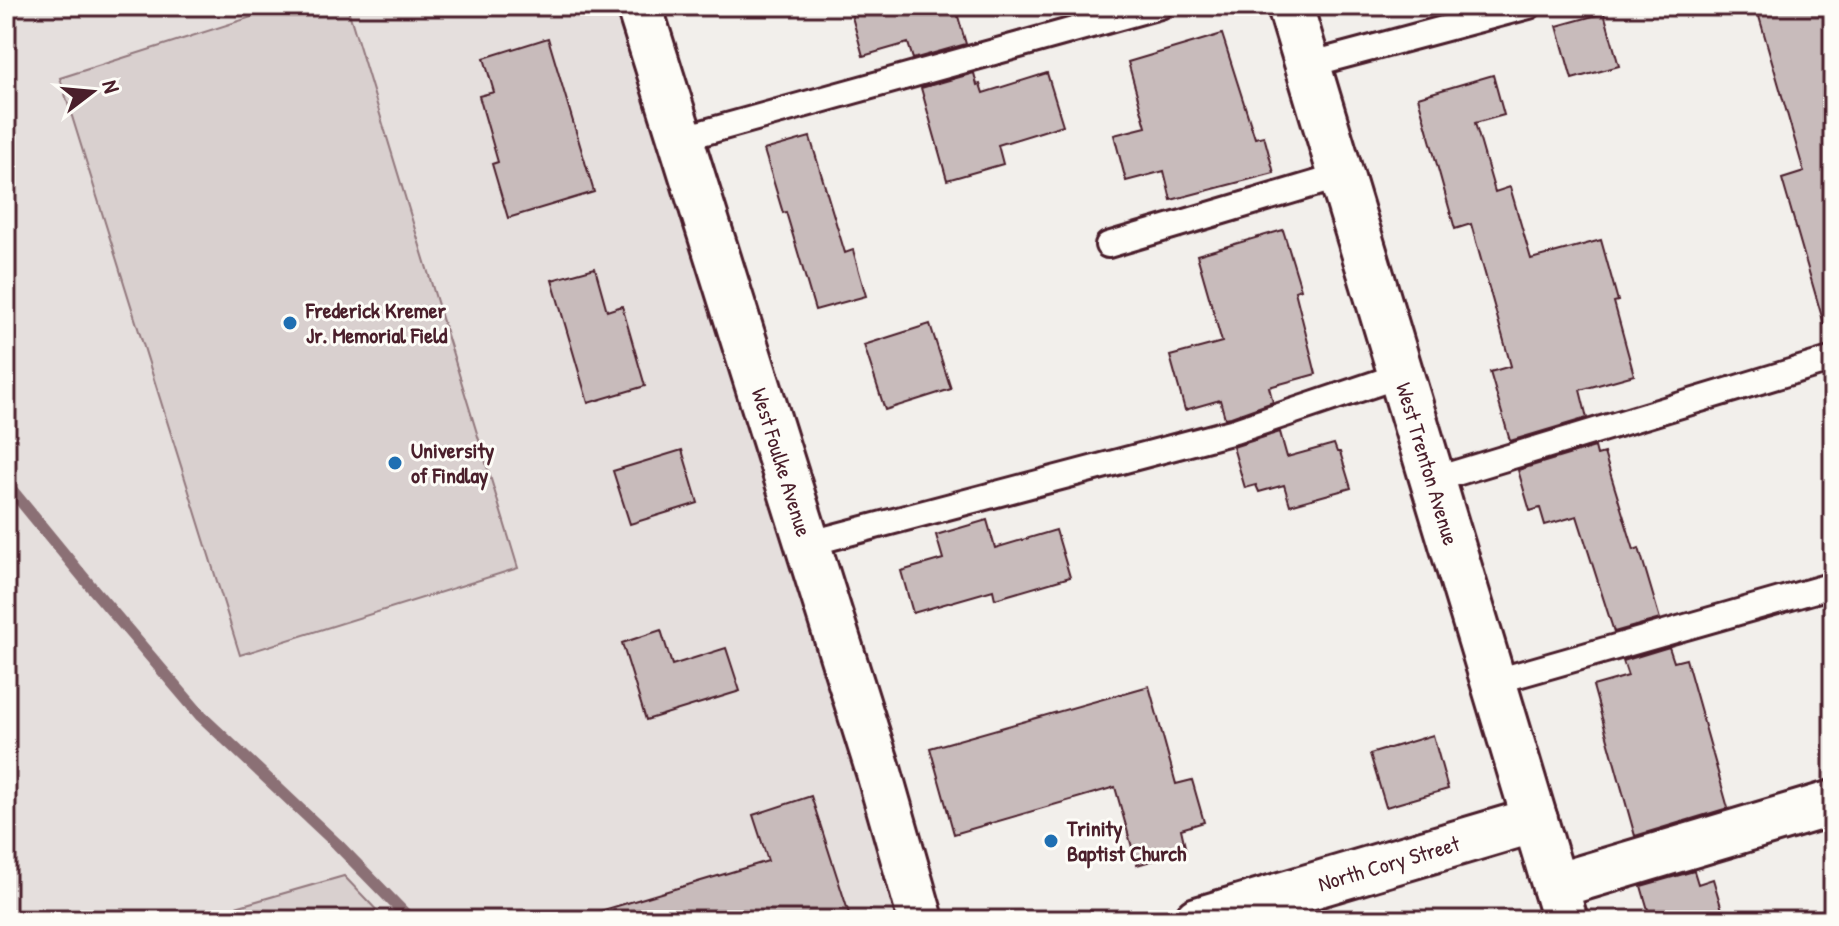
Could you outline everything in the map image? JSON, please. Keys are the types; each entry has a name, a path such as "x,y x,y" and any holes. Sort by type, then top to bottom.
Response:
{"street":[{"name":"West Foulke Avenue","path":"639,6 878,769 921,920"},
{"name":"West Trenton Avenue","path":"1290,6 1560,903"},
{"path":"1560,903 1833,803"},
{"name":"North Cory Street","path":"1197,920 1535,820"}],"lane":[{"path":"680,139 1160,6"},
{"path":"1308,65 1529,6"},
{"path":"1108,245 1341,176"},
{"path":"1433,480 1833,359"},
{"path":"807,544 1235,431 1401,375"},
{"path":"1493,682 1833,585"}],"shaded area":[{"name":"University of Findlay","path":"6,6 646,6 922,920 6,920"},
{"name":"Frederick Kremer Jr. Memorial Field","path":"286,6 347,6 518,568 240,655 60,78"},
{"path":"344,876 386,920 218,920 215,913"}],"building":[{"path":"849,6 955,6 966,44 913,59 908,43 863,56"},
{"path":"1756,6 1833,6 1833,323 1824,324 1782,179 1804,172"},
{"path":"1604,13 1619,66 1572,79 1557,26"},
{"path":"1222,34 1255,138 1264,136 1274,173 1171,200 1164,171 1126,181 1114,135 1146,127 1128,62"},
{"path":"548,38 594,192 508,218 492,164 498,162 479,96 494,92 484,58"},
{"path":"974,73 983,93 1047,73 1063,125 998,145 1003,164 947,180 921,88"},
{"path":"1493,75 1504,115 1475,123 1495,192 1510,187 1531,259 1601,240 1634,375 1580,390 1587,418 1510,441 1490,372 1511,366 1471,224 1455,229 1418,97"},
{"path":"810,137 845,253 853,250 866,296 815,310 764,150"},
{"path":"1283,230 1301,289 1295,291 1316,374 1269,387 1273,402 1231,417 1225,418 1220,400 1185,410 1170,356 1222,342 1197,255"},
{"path":"595,268 607,311 622,306 645,386 588,403 552,280"},
{"path":"930,324 951,389 885,410 864,345"},
{"path":"1280,432 1287,457 1334,444 1340,452 1351,488 1290,505 1284,485 1259,492 1256,485 1245,488 1233,447"},
{"path":"1595,447 1597,455 1604,453 1634,550 1639,548 1660,619 1614,632 1577,516 1545,525 1540,508 1530,511 1518,470"},
{"path":"682,450 698,503 630,524 613,471"},
{"path":"987,520 995,548 1056,530 1070,577 995,599 993,590 913,613 901,571 943,559 936,535"},
{"path":"661,630 672,665 726,648 740,691 646,720 622,643"},
{"path":"1669,647 1674,662 1686,659 1728,808 1635,836 1593,686 1628,676 1623,661"},
{"path":"1149,686 1176,784 1192,780 1204,822 1181,829 1186,851 1137,865 1115,787 954,834 930,748"},
{"path":"1433,735 1448,789 1386,807 1370,754"},
{"path":"811,796 851,920 598,920 597,912 768,861 753,815"},
{"path":"1694,871 1698,884 1713,879 1725,920 1651,920 1641,886"}],"waterway":[{"path":"6,483 201,716 337,844 411,920"}],"place":[{"name":"Frederick Kremer Jr. Memorial Field","path":"290,323"},
{"name":"University of Findlay","path":"395,463"},
{"name":"Trinity Baptist Church","path":"1051,841"}]}
